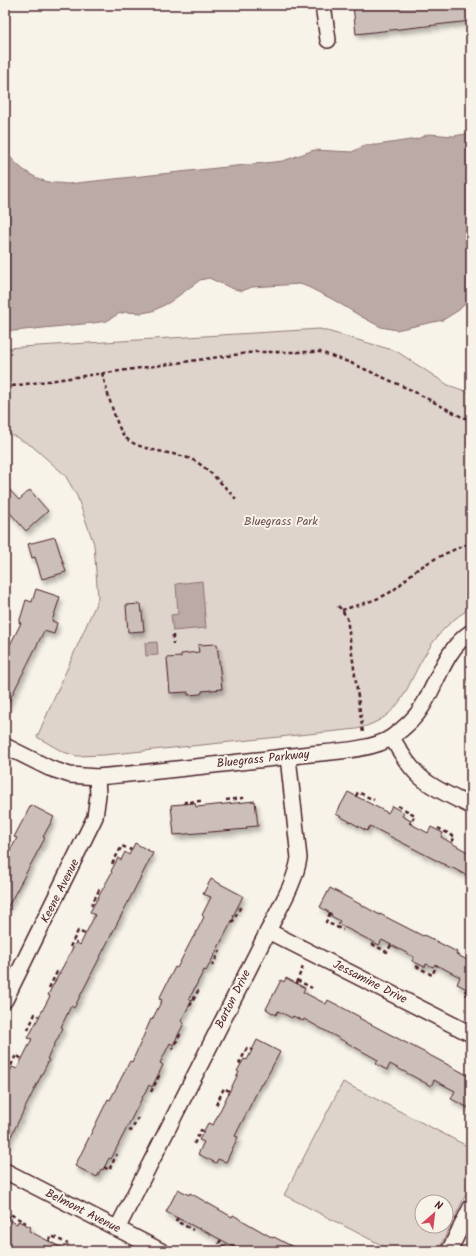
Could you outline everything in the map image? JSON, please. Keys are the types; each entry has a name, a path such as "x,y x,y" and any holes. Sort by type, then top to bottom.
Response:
{"street":[{"path":"323,5 328,40"},
{"name":"Bluegrass Parkway","path":"5,746 49,768 70,775 97,777 288,757 365,748 378,745 392,738 410,722 422,708 447,657 471,632"},
{"path":"392,738 412,767 424,780 439,790 471,806"},
{"name":"Barton Drive","path":"117,1229 293,881 299,858 288,757"},
{"name":"Keene Avenue","path":"5,1000 95,817 98,795 97,777"},
{"name":"Jessamine Drive","path":"268,931 471,1034"},
{"name":"Belmont Avenue","path":"5,1171 161,1251"},
{"path":"449,1251 471,1207"}],"path":[{"path":"5,386 255,352 320,352 351,363 412,390 462,417 471,420"},
{"path":"102,373 117,420 124,436 139,445 194,461 202,466 236,499"},
{"path":"342,610 388,593 434,559 471,543"},
{"path":"338,606 347,618 364,738"},
{"path":"173,635 173,644"},
{"path":"356,796 358,792 374,800"},
{"path":"226,800 243,798 243,802"},
{"path":"185,804 185,802 200,801"},
{"path":"398,806 415,815 410,824"},
{"path":"438,828 455,837 451,843"},
{"path":"112,864 122,846 131,850"},
{"path":"91,906 99,890 102,891"},
{"path":"232,923 240,908 237,907"},
{"path":"330,913 326,922 343,930"},
{"path":"70,947 78,931 85,934"},
{"path":"372,944 387,952 391,945"},
{"path":"212,966 220,951 218,950"},
{"path":"416,966 432,975 437,965"},
{"path":"303,967 296,982 312,988"},
{"path":"49,988 57,972 60,974"},
{"path":"190,1006 198,992 194,989"},
{"path":"466,989 464,993 471,997"},
{"path":"28,1030 35,1014 40,1016"},
{"path":"172,1050 180,1035 178,1034"},
{"path":"238,1064 247,1048 252,1050"},
{"path":"8,1072 16,1055 22,1059"},
{"path":"151,1092 158,1076"},
{"path":"216,1105 224,1088 230,1091"},
{"path":"129,1130 131,1131 138,1118"},
{"path":"194,1144 201,1130 204,1132"},
{"path":"104,1168 109,1170 117,1154"},
{"path":"7,1219 10,1214 26,1223"},
{"path":"178,1218 176,1221 193,1230"},
{"path":"49,1241 52,1236 68,1244"},
{"path":"221,1240 219,1243 233,1251"}],"green space":[{"name":"Bluegrass Park","path":"320,329 396,351 448,385 471,393 471,608 452,621 437,637 420,663 402,698 395,708 373,723 357,729 104,755 77,756 63,752 37,737 98,599 94,544 77,496 65,475 32,446 5,431 5,348"},
{"path":"343,1082 471,1148 471,1184 454,1219 454,1194 414,1194 414,1234 446,1234 438,1251 393,1251 284,1195"}],"shaded area":[{"path":"471,133 471,297 459,310 443,320 396,330 381,327 332,299 300,284 252,287 242,291 231,288 209,278 200,280 170,302 153,311 142,313 126,312 118,314 107,321 93,323 14,331 5,330 5,150 13,161 29,174 48,182 67,184 283,161 314,150 352,152 365,145 377,145 417,139 429,134 454,136"},
{"path":"202,581 206,628 173,631 171,615 178,614 176,584"},
{"path":"157,642 158,655 146,656 145,643"}],"building":[{"path":"353,5 470,5 471,21 356,34"},
{"path":"5,485 19,500 30,490 48,511 26,531 5,507"},
{"path":"55,537 66,572 42,579 35,557 32,558 28,544"},
{"path":"36,589 60,597 52,621 57,623 54,634 44,631 5,709 5,643 10,645 21,623 19,623 26,600 32,602"},
{"path":"141,604 144,631 128,632 126,605"},
{"path":"217,644 222,689 202,691 200,694 188,695 188,692 170,693 167,658 181,657 181,654 199,652 198,645"},
{"path":"348,792 388,813 392,806 404,813 402,816 411,821 409,823 428,833 431,827 443,833 441,837 471,854 471,878 370,826 367,831 336,814"},
{"path":"255,801 258,826 246,827 247,829 174,835 171,805 195,803 196,807"},
{"path":"31,805 54,817 43,837 45,838 5,912 5,860 17,838 14,837"},
{"path":"135,843 153,853 74,1008 71,1006 61,1027 63,1028 47,1059 49,1060 5,1148 5,1081 12,1067 17,1069 32,1039 28,1038 50,996 48,995 51,989 76,942 80,945 95,915 90,912 118,858 121,860 125,852 129,855"},
{"path":"211,879 243,896 233,916 234,917 206,971 204,970 189,999 192,1000 181,1021 184,1023 173,1045 170,1043 160,1063 163,1065 152,1087 149,1085 111,1159 109,1158 103,1170 101,1169 97,1177 75,1166 108,1099 110,1100 130,1061 132,1062 151,1019 152,1020 162,1000 159,999 175,967 177,968 204,917 202,915 211,897 203,894"},
{"path":"330,888 380,915 457,952 456,954 469,961 471,957 471,991 457,984 460,977 435,964 433,967 426,964 425,967 412,961 414,957 382,940 379,945 338,924 340,921 320,907"},
{"path":"286,978 305,988 303,992 326,1004 328,1000 471,1077 471,1109 451,1099 455,1091 434,1080 431,1086 390,1064 387,1070 376,1064 378,1060 304,1019 303,1021 293,1016 292,1018 278,1011 276,1015 266,1009 281,980 284,982"},
{"path":"257,1040 280,1052 263,1084 261,1084 235,1136 238,1137 226,1162 218,1159 216,1163 198,1154 204,1142 199,1140 208,1123 213,1125 239,1072 237,1071 244,1059 247,1060"},
{"path":"178,1189 189,1195 190,1193 232,1217 233,1215 273,1238 274,1237 301,1251 242,1251 166,1212"},
{"path":"5,1218 17,1224 18,1221 31,1227 29,1231 68,1251 14,1251 5,1247"}]}
